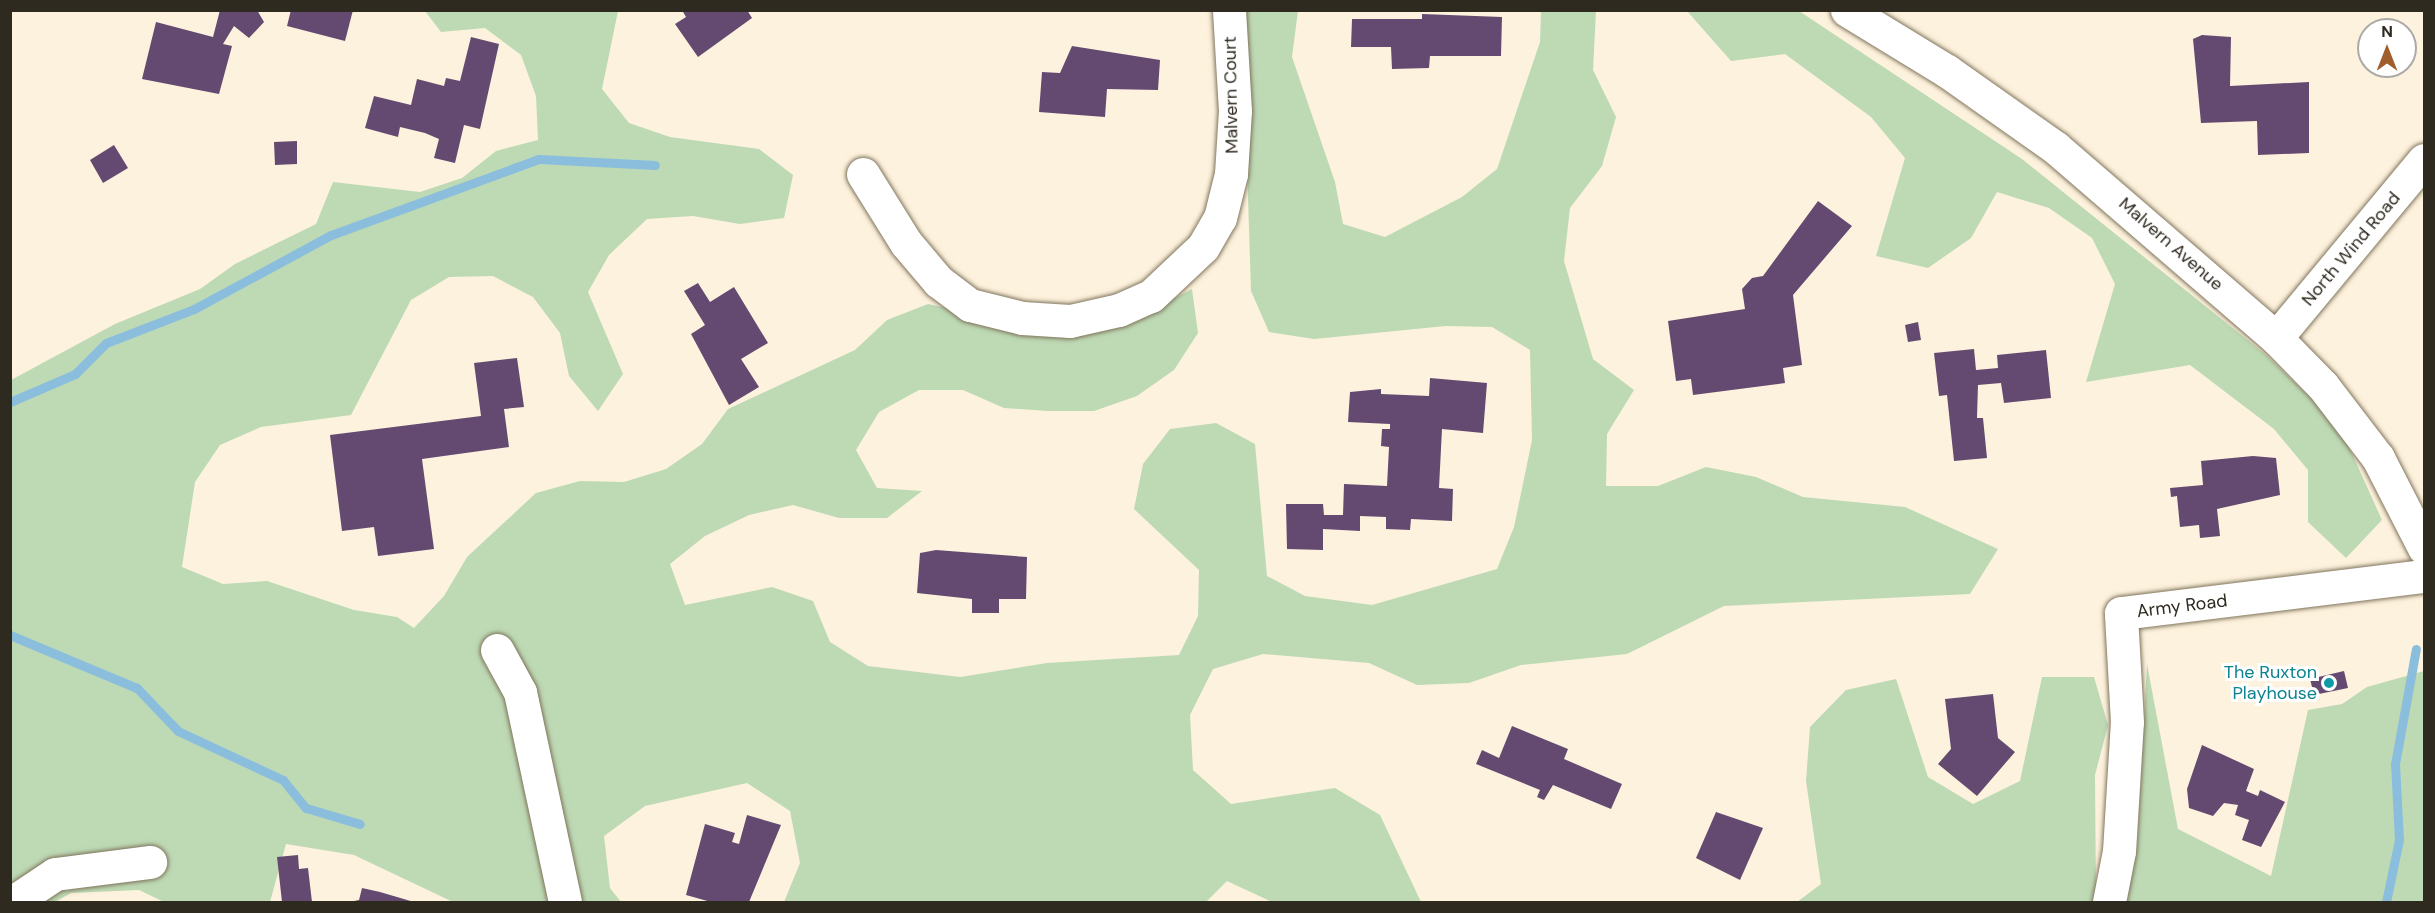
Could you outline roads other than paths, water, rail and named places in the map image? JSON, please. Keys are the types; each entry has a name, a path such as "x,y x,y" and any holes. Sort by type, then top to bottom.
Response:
{"street":[{"name":"Malvern Court","path":"862,174 906,243 938,281 970,305 1022,318 1070,321 1119,310 1159,288 1203,248 1220,218 1231,174 1235,111 1229,10"},
{"name":"Malvern Avenue","path":"1847,10 1947,71 2056,148 2276,338 2323,386 2378,458 2424,548"},
{"name":"North Wind Road","path":"2276,338 2424,160"},
{"name":"Army Road","path":"2109,903 2119,851 2127,722 2121,613 2424,576"},
{"path":"497,650 520,692 565,903"},
{"path":"13,903 55,874 150,862"}],"waterway":[{"path":"10,402 75,374 106,343 194,309 331,235 539,159 655,165"},
{"path":"10,635 137,688 178,731 283,780 306,808 360,824"},
{"path":"2386,902 2399,840 2395,764 2416,649"}],"place":[{"name":"The Ruxton Playhouse","path":"2329,683"}]}
